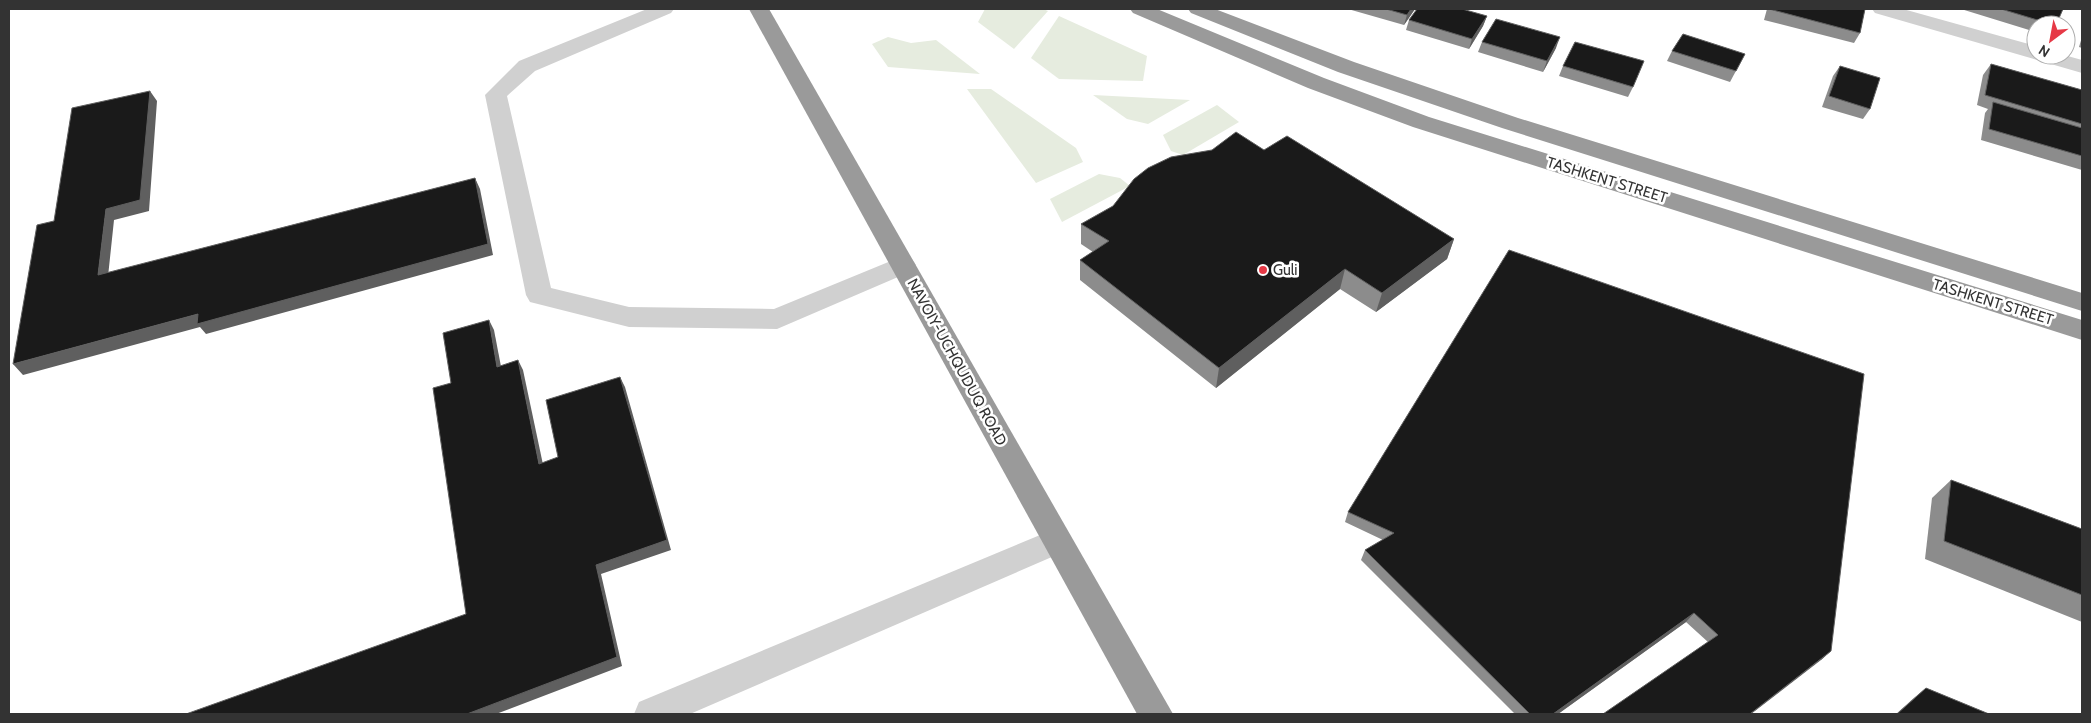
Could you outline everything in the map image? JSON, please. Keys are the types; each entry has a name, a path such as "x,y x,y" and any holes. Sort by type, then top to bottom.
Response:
{"highway":[{"name":"NAVOIY-UCHQUDUQ ROAD","path":"759,9 1156,714"},
{"name":"TASHKENT STREET","path":"1140,9 1316,83 1421,122 2082,330"},
{"name":"TASHKENT STREET","path":"1198,9 1346,67 1510,123 2082,302"}],"street":[{"path":"664,9 527,66 496,94 540,295 629,317 777,319 904,265"},
{"path":"1882,9 2026,50"},
{"path":"651,714 1057,541"}],"shaded area":[{"path":"985,9 1043,9 1048,11 1014,49 978,22"},
{"path":"1059,16 1147,56 1143,81 1059,79 1031,58"},
{"path":"888,37 911,43 936,40 980,74 888,67 872,44"},
{"path":"967,89 991,89 1076,148 1083,162 1036,183"},
{"path":"1093,95 1190,100 1148,124 1127,119"},
{"path":"1217,105 1239,122 1183,155 1171,151 1163,135"},
{"path":"1099,174 1120,178 1130,186 1062,222 1050,199"}],"building":[{"path":"1386,9 1411,9 1407,15"},
{"path":"1417,9 1462,9 1487,16 1472,39 1409,20"},
{"path":"1769,9 1865,9 1860,33"},
{"path":"2001,9 2063,9 2060,15 2026,15 2026,17"},
{"path":"1496,19 1560,37 1547,61 1482,42"},
{"path":"1683,34 1745,54 1736,71 1672,51"},
{"path":"1575,42 1644,61 1633,87 1563,66"},
{"path":"1991,64 2082,90 2082,124 1985,95"},
{"path":"1840,66 1880,78 1870,109 1829,96"},
{"path":"150,91 140,200 106,209 98,275 475,178 488,244 197,324 198,314 13,364 37,225 54,221 72,108"},
{"path":"1993,102 2082,128 2082,156 1989,129"},
{"name":"Guli","path":"1236,132 1264,150 1287,136 1454,239 1382,293 1345,269 1219,368 1080,260 1109,241 1081,224 1113,206 1134,179 1148,168 1171,157 1212,150"},
{"path":"1509,250 1864,374 1831,651 1750,714 1603,714 1718,635 1694,613 1553,714 1530,714 1365,550 1394,533 1348,512"},
{"path":"489,320 497,367 518,360 539,464 558,457 546,400 620,377 667,540 596,565 617,657 467,714 186,714 466,614 433,388 451,383 443,333"},
{"path":"1951,480 2082,529 2082,595 1944,541"},
{"path":"1926,688 1989,714 1897,714"}],"place":[{"name":"Guli","path":"1263,270"}]}
